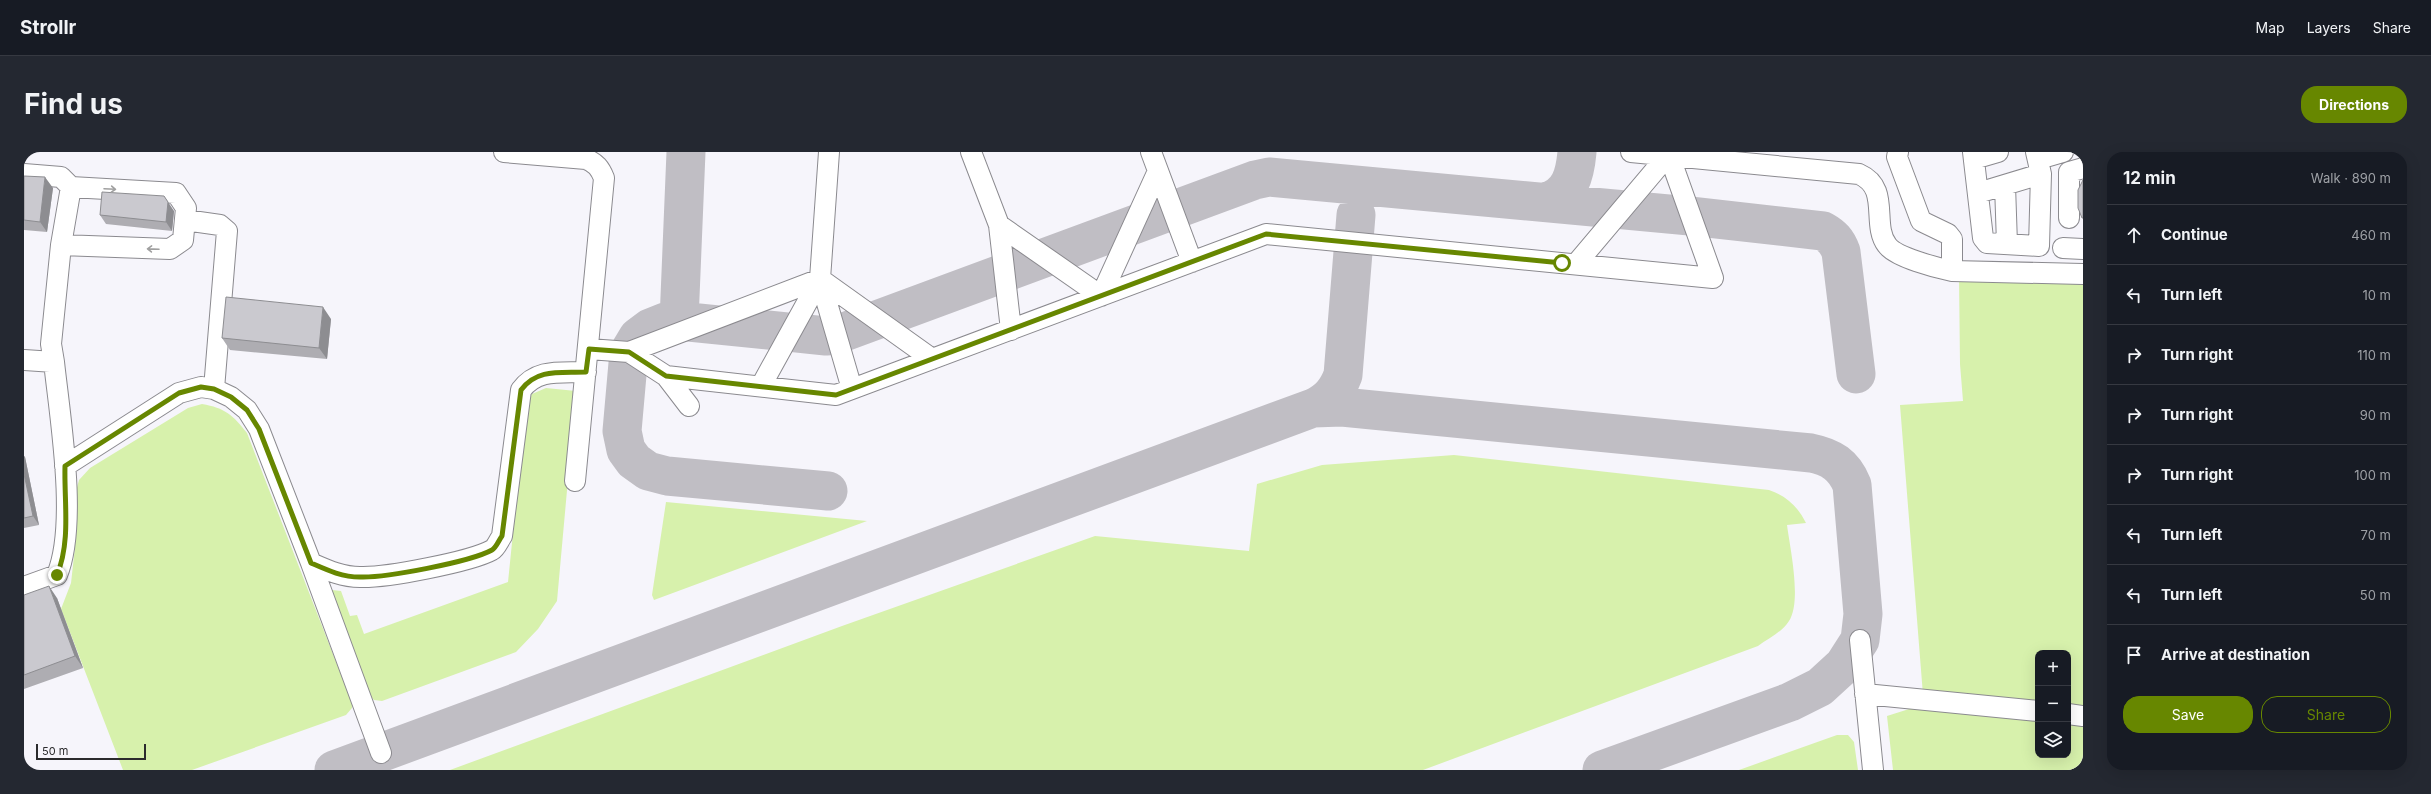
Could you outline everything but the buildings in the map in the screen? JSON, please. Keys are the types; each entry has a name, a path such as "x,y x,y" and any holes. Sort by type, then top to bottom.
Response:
{"lane":[{"path":"504,152 586,159 595,163 601,170 604,178 604,192 589,349 575,481"},
{"path":"829,152 820,279 852,389"},
{"path":"971,152 999,225 1011,330"},
{"path":"1150,152 1192,262"},
{"path":"1631,152 1668,153 1859,174 1868,178 1876,190 1883,238 1890,249 1952,271 2083,274"},
{"path":"1898,152 1897,157 1921,222 1948,234 1952,239 1952,271"},
{"path":"1995,152 1973,155 1983,238 1987,243 2039,246 2038,162"},
{"path":"1978,193 2005,185 2038,162 2063,152"},
{"path":"666,376 836,395 1256,237 1276,234 1712,278 1668,153"},
{"path":"1576,264 1668,153"},
{"path":"2069,218 2069,172 2083,168"},
{"path":"1102,296 1158,171"},
{"path":"24,174 61,177 71,187 176,193 186,208 184,240 170,249 61,245"},
{"path":"2005,185 2007,244"},
{"path":"24,587 57,575 63,561 65,466 51,344 61,245 71,187"},
{"path":"185,220 220,225 227,231 214,389"},
{"path":"999,225 1102,296"},
{"path":"2063,248 2083,250"},
{"path":"589,349 629,352 820,279"},
{"path":"820,279 932,359"},
{"path":"761,386 820,279"},
{"path":"629,352 666,376 689,406"},
{"path":"24,360 54,362"},
{"path":"311,563 335,574 361,577 398,573 472,557 493,550 502,536 521,390 527,382 543,373 586,372"},
{"path":"65,466 179,393 201,387 214,389 231,397 247,410 259,429 311,563 381,753"},
{"path":"1860,640 1873,770"},
{"path":"1865,694 2035,711"},
{"path":"2071,714 2083,716"}],"green space":[{"path":"1959,277 2083,279 2083,707 2071,710 2071,650 2035,650 2035,707 1923,695 1900,405 1963,401 1960,364"},
{"path":"546,388 576,391 557,601 538,629 516,652 382,701 374,700 369,695 332,590 341,591 350,616 357,615 364,634 508,582 526,406 532,394"},
{"path":"202,404 228,413 247,433 352,703 352,708 346,715 192,770 123,770 61,609 71,583 75,547 76,491 79,480 90,468 188,408"},
{"path":"1454,455 1769,490 1775,492 1787,499 1796,507 1806,523 1787,525 1795,588 1793,612 1789,621 1779,632 1758,646 1423,770 450,770 842,626 1095,536 1249,551 1257,484 1322,465"},
{"path":"666,502 867,521 654,600 652,595"},
{"path":"1928,703 2035,714 2035,758 2071,758 2071,717 2077,718 2083,726 2083,770 1893,770 1887,716"},
{"path":"1837,735 1848,735 1854,742 1858,770 1739,770"}],"taxiway":[{"path":"679,321 686,152"},
{"path":"1546,202 1561,194 1570,183 1575,169 1577,152"},
{"path":"828,491 667,476 648,471 634,461 626,450 622,431 629,352 638,337 650,328 665,322 679,321 826,336 836,335 1255,180 1269,177 1690,216 1823,231 1834,239 1841,252 1856,374"},
{"path":"1313,408 1324,402 1332,395 1343,375 1356,215"},
{"path":"334,770 1313,408 1342,407 1811,453 1825,457 1836,463 1845,472 1852,485 1863,614 1860,640 1844,665 1820,687 1790,702 1602,770"}],"route":[{"path":"57,575 63,561 65,540 65,466 179,393 201,387 214,389 231,397 247,410 259,429 311,563 335,574 361,577 391,574 472,557 493,550 502,536 518,400 521,390 534,376 543,373 586,372 589,349 629,352 666,376 836,395 1266,234 1562,263"}]}
